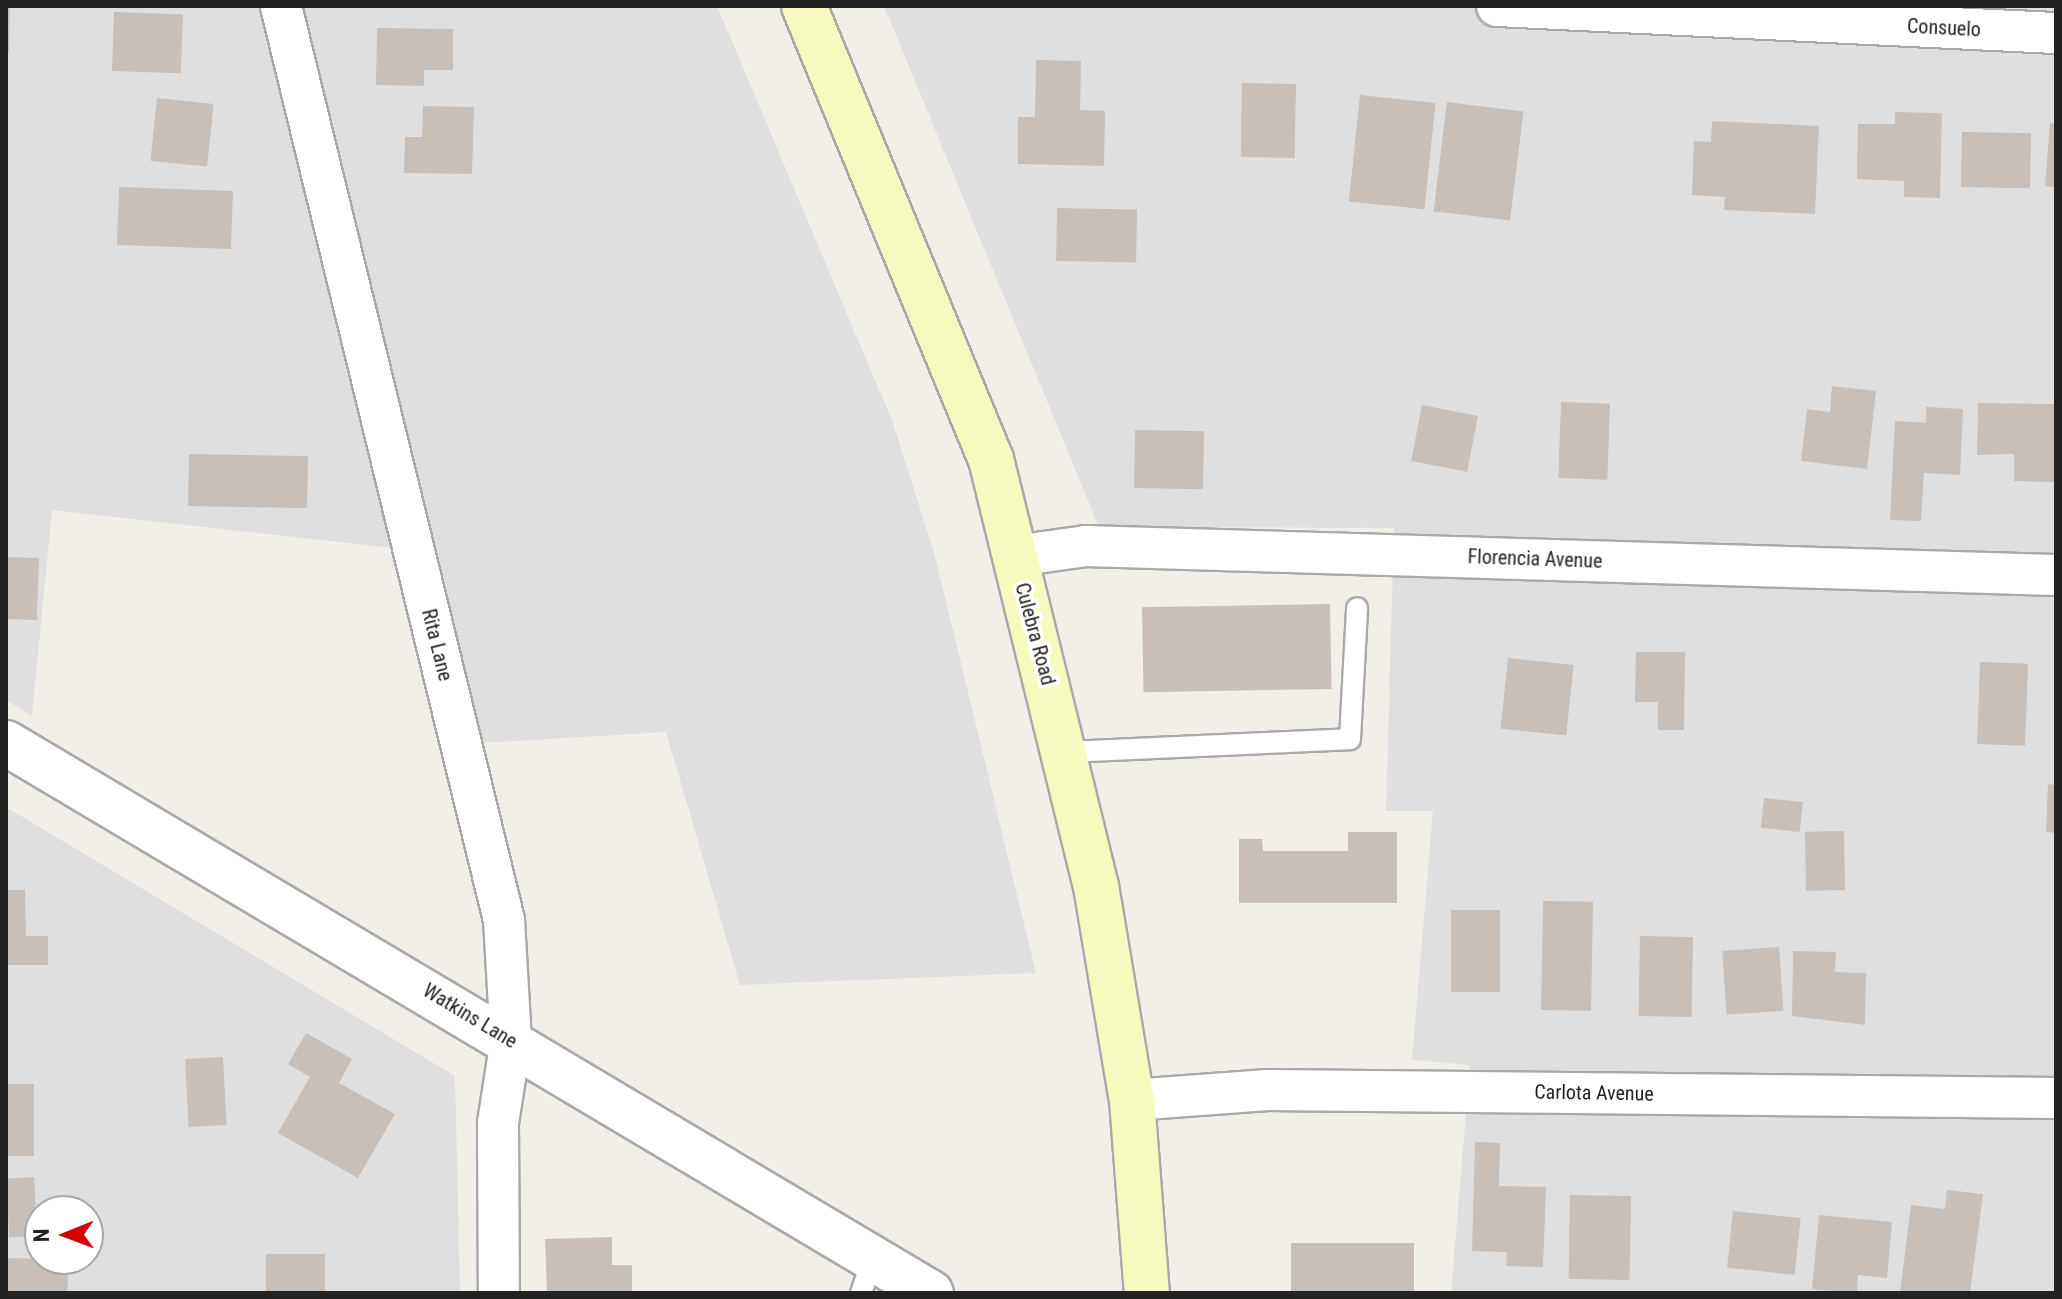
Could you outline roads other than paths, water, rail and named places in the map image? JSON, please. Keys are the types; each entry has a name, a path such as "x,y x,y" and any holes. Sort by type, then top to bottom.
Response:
{"main road":[{"name":"Culebra Road","path":"804,6 942,328 991,459 1066,752 1132,1100 1147,1293"}],"street":[{"name":"Rita Lane","path":"281,6 504,920 511,1040 498,1123 499,1293"},
{"name":"Consuelo","path":"1497,6 2056,33"},
{"name":"Florencia Avenue","path":"1015,556 1086,546 2056,575"},
{"name":"Watkins Lane","path":"6,743 511,1040 867,1276 931,1293"},
{"name":"Carlota Avenue","path":"1132,1100 1268,1090 2056,1098"}],"lane":[{"path":"1066,752 1350,739 1357,608"}]}
